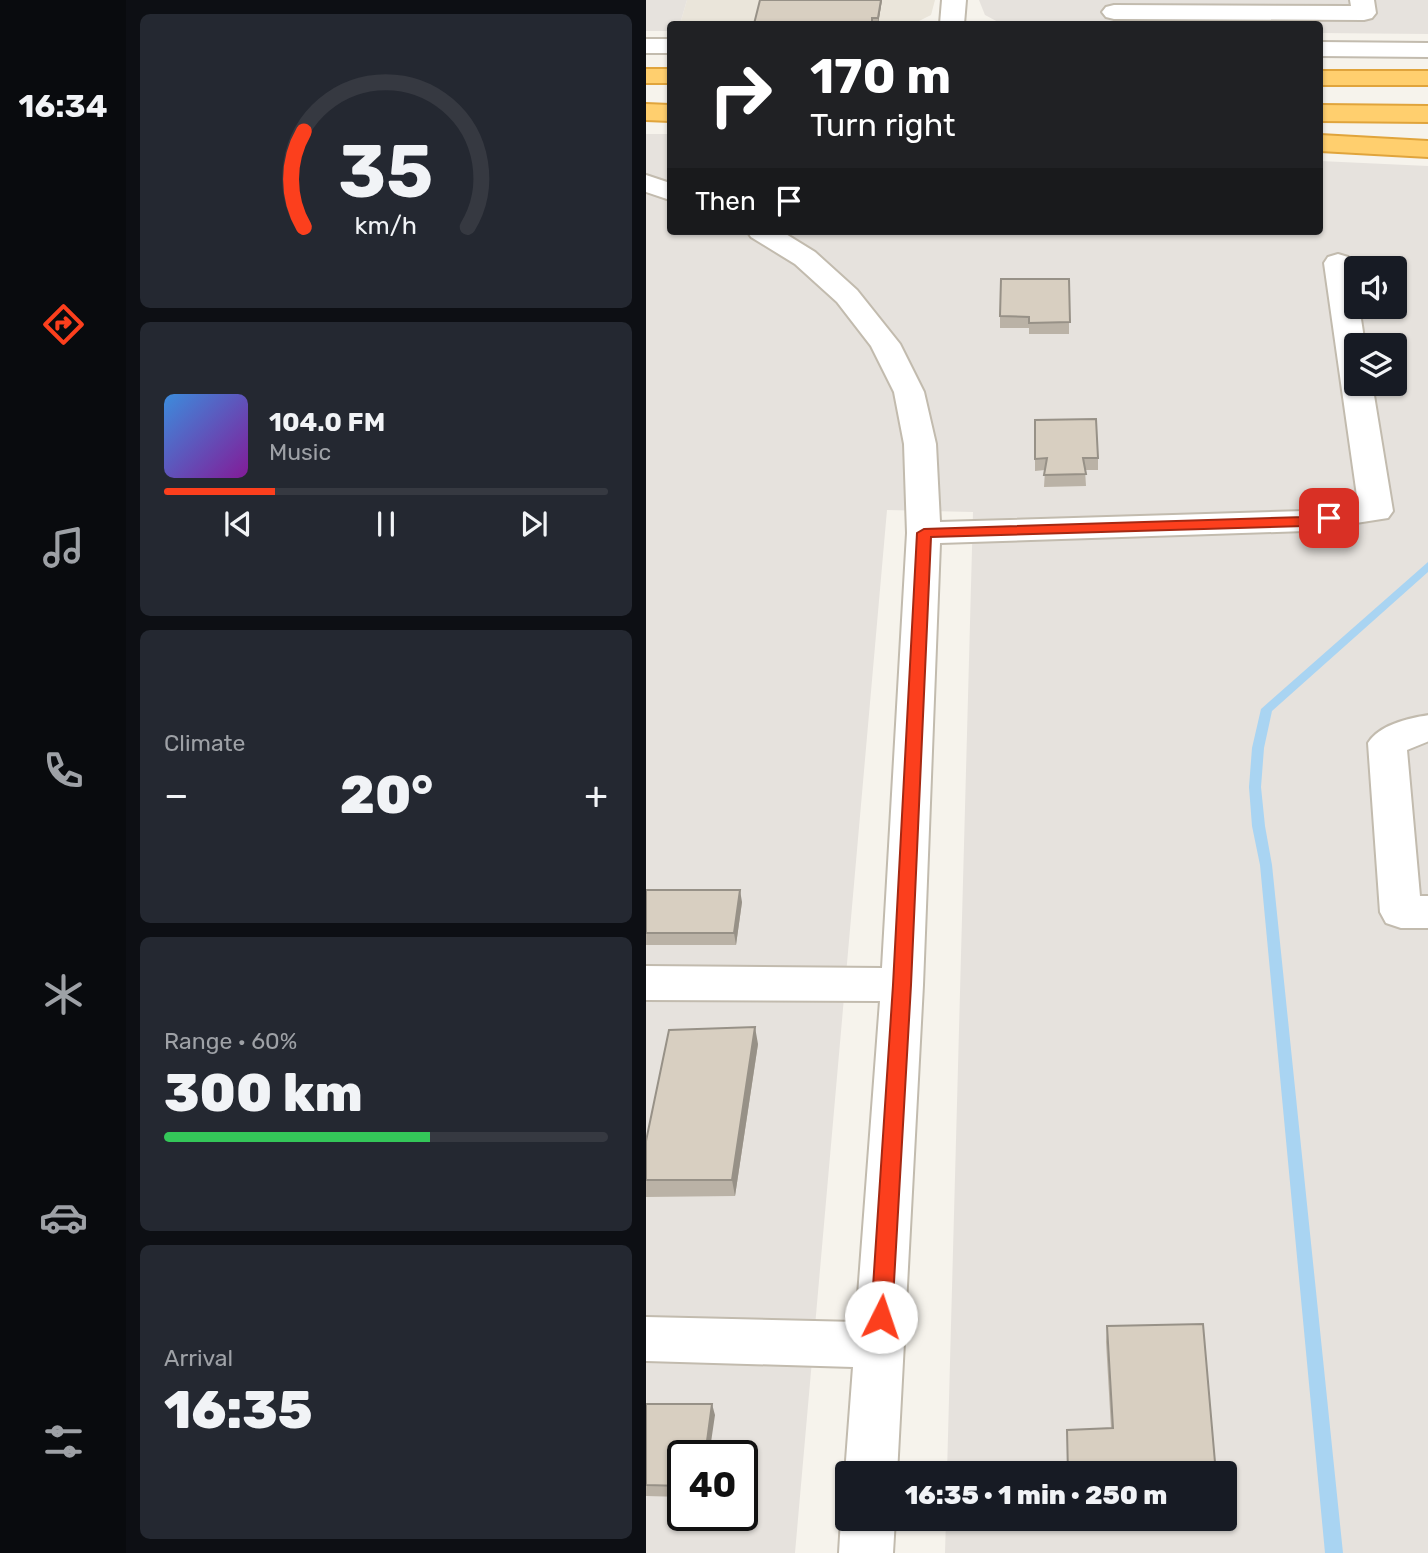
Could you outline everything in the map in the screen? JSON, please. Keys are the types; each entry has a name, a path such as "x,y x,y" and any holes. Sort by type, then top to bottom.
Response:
{"highway":[{"path":"646,76 667,76"},
{"path":"1323,78 1428,76"},
{"path":"646,110 667,111"},
{"path":"1323,113 1428,114"},
{"path":"1323,144 1428,149"}],"street":[{"path":"952,21 954,0"},
{"path":"1089,0 1113,9 1364,13 1362,0"},
{"path":"646,46 667,46"},
{"path":"1323,49 1428,50"},
{"path":"646,183 667,191"},
{"path":"768,235 805,258 838,288 885,344 908,392 920,444 924,533 902,985 872,1461"},
{"path":"1338,262 1349,333"},
{"path":"924,533 1305,522 1376,511 1358,396"},
{"path":"1428,728 1415,730 1387,743 1401,912 1428,912"},
{"path":"646,983 902,985"},
{"path":"646,1339 880,1345"},
{"path":"866,1553 867,1531"}],"shaded area":[{"path":"646,0 687,0 681,21 667,21 667,31 646,31"},
{"path":"687,0 935,0 931,15 919,21 681,21"},
{"path":"979,0 1428,0 1428,34 1323,33 1323,21 996,21 985,15"},
{"path":"646,134 667,134 667,235 1323,235 1323,161 1428,166 1428,1553 945,1553 946,1531 1237,1531 1237,1461 947,1461 973,512 887,510 795,1553 646,1553"}],"building":[{"path":"760,0 881,0 878,18 872,18 872,21 755,21"},
{"path":"1001,279 1069,279 1070,322 1029,323 1029,317 1000,316"},
{"path":"1096,419 1098,458 1083,458 1086,474 1044,475 1047,458 1035,459 1035,420"},
{"path":"646,890 740,890 734,933 646,933"},
{"path":"755,1027 732,1180 646,1180 646,1141 669,1030"},
{"path":"1203,1324 1215,1461 1068,1461 1067,1430 1113,1428 1107,1326"},
{"path":"646,1404 712,1404 707,1440 667,1440 667,1486 646,1485"}],"waterway":[{"path":"1334,1553 1266,865 1256,807 1256,767 1261,728 1267,709 1429,564"}],"route":[{"path":"881,1317 902,985 924,533 1305,522 1329,518"}]}
